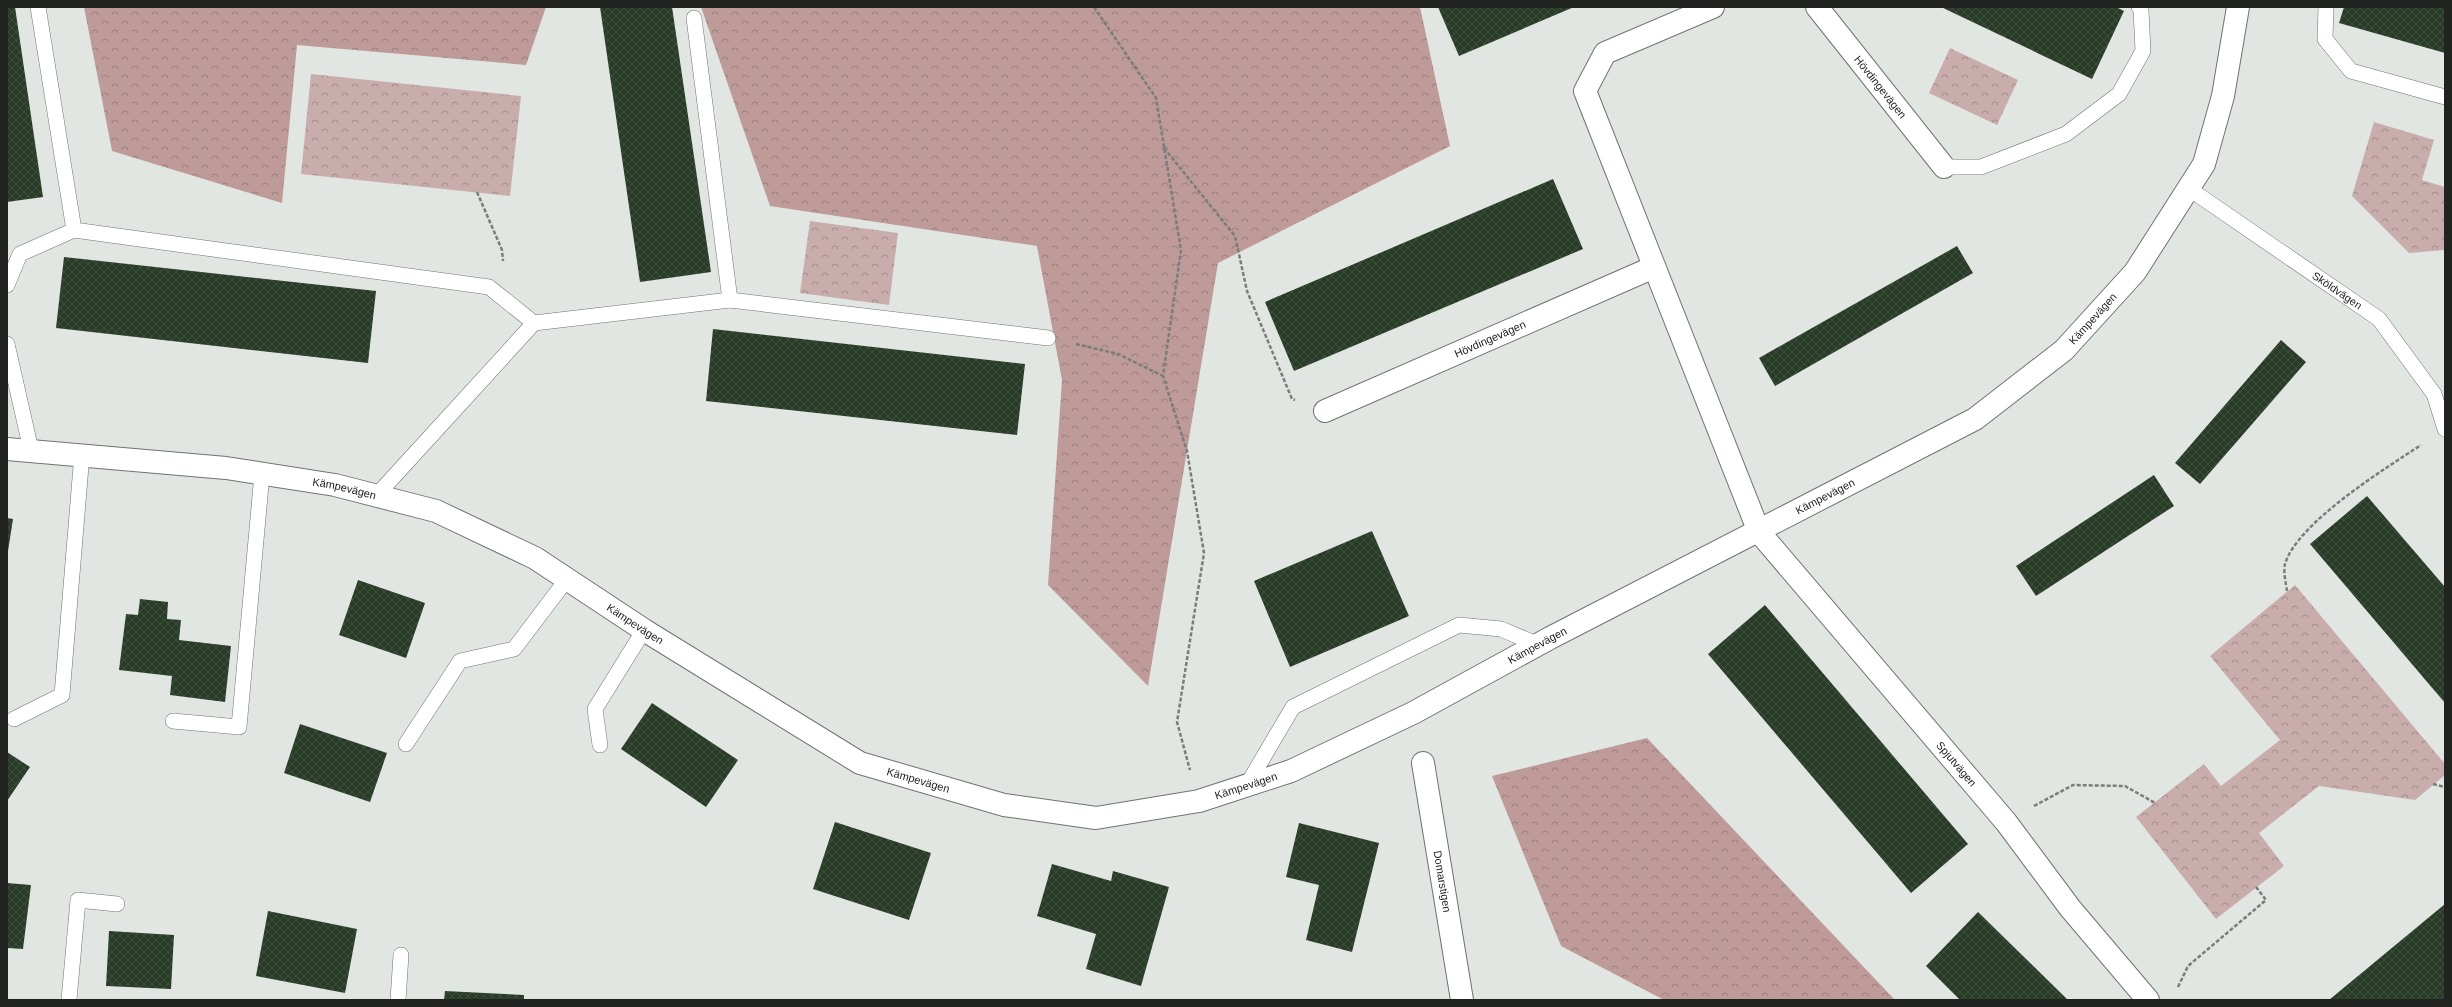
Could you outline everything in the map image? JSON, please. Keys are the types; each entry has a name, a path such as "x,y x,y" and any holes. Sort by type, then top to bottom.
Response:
{"street":[{"path":"1713,7 1605,53 1585,91 1758,532"},
{"name":"Hövdingevägen","path":"1817,7 1944,168"},
{"name":"Kämpevägen","path":"7,449 82,454 226,468 335,485 436,511 535,558 644,630 860,763 1004,805 1096,818 1199,801 1291,771 1413,713 1539,645 1975,419 2064,350 2135,272 2204,164 2219,111 2238,7"},
{"name":"Hövdingevägen","path":"1326,411 1654,267"},
{"name":"Spjutvägen","path":"1758,532 2006,822 2070,908 2148,1000"},
{"name":"Domarstigen","path":"1423,763 1463,1000"}],"lane":[{"path":"38,7 74,230"},
{"path":"1944,168 1981,167 2066,134 2119,94 2143,51 2141,10 2139,7"},
{"path":"2326,7 2325,39 2351,71 2445,97"},
{"path":"694,18 730,300"},
{"name":"Sköldvägen","path":"2188,188 2379,319 2434,394 2445,429"},
{"path":"7,285 20,254 74,230 489,287 534,324"},
{"path":"376,496 534,324 730,300 1048,338"},
{"path":"7,344 31,450"},
{"path":"14,719 62,695 82,454"},
{"path":"173,721 239,727 262,474"},
{"path":"406,744 460,661 514,649 567,579"},
{"path":"1247,785 1293,707 1459,625 1501,629 1539,645"},
{"path":"600,745 595,709 644,630"},
{"path":"69,1000 78,900 117,904"},
{"path":"398,1000 401,955"}],"path":[{"path":"1094,7 1101,14 1156,98 1180,250 1163,376 1187,451 1204,553 1177,722 1199,801"},
{"path":"1164,148 1235,236 1247,292 1292,399 1326,411"},
{"path":"477,192 502,250 509,303"},
{"path":"1048,338 1118,354 1163,376"},
{"path":"2287,591 2285,564 2300,539 2350,492 2445,429"},
{"path":"2433,784 2445,787"},
{"path":"2006,822 2073,785 2125,786 2155,803"},
{"path":"2176,993 2188,966 2266,900 2256,887"}],"green space":[{"path":"84,7 546,7 526,65 297,45 282,203 112,151"},
{"path":"701,7 1420,7 1450,146 1218,263 1148,686 1048,585 1062,380 1037,246 770,206"},
{"path":"1950,48 2018,80 1997,125 1929,93"},
{"path":"311,74 521,96 510,196 301,174"},
{"path":"2374,122 2434,140 2422,180 2445,187 2445,250 2409,253 2352,196"},
{"path":"810,221 898,233 889,305 800,293"},
{"path":"2295,585 2445,764 2445,775 2415,800 2319,786 2259,833 2284,866 2216,919 2136,817 2204,764 2221,786 2280,740 2210,656"},
{"path":"1647,738 1895,1000 1664,1000 1561,946 1492,776"}],"building":[{"path":"7,7 15,7 43,197 7,202"},
{"path":"600,7 672,7 711,272 640,282"},
{"path":"1438,7 1574,7 1459,56"},
{"path":"1941,7 2116,7 2124,11 2092,79"},
{"path":"2344,7 2445,7 2445,53 2339,23"},
{"path":"1553,179 1583,249 1294,371 1265,302"},
{"path":"1957,246 1973,273 1775,386 1759,358"},
{"path":"64,257 376,291 368,363 56,328"},
{"path":"713,329 1025,364 1017,435 706,401"},
{"path":"2281,340 2306,362 2200,484 2175,463"},
{"path":"2154,475 2174,506 2036,596 2016,566"},
{"path":"2367,496 2445,587 2445,703 2310,544"},
{"path":"7,518 13,519 8,551 7,551"},
{"path":"1372,531 1409,616 1290,667 1254,581"},
{"path":"358,580 425,603 406,658 339,635"},
{"path":"140,599 168,602 167,619 181,620 179,640 231,646 225,702 170,695 172,676 119,670 126,614 138,615"},
{"path":"1765,605 1968,844 1911,893 1708,654"},
{"path":"652,703 738,760 706,807 621,749"},
{"path":"300,724 387,753 370,802 284,773"},
{"path":"7,752 30,767 7,801"},
{"path":"835,822 931,853 909,920 813,889"},
{"path":"1299,823 1379,843 1352,952 1306,940 1319,885 1286,877"},
{"path":"1052,864 1111,881 1113,871 1169,887 1141,986 1086,969 1096,934 1037,916"},
{"path":"7,883 31,885 23,949 7,948"},
{"path":"2445,904 2445,1000 2329,1000"},
{"path":"268,911 357,929 345,993 256,976"},
{"path":"1978,912 2068,1000 1960,1000 1926,966"},
{"path":"109,931 174,935 171,989 106,986"},
{"path":"445,991 524,995 524,1000 444,1000"}]}
